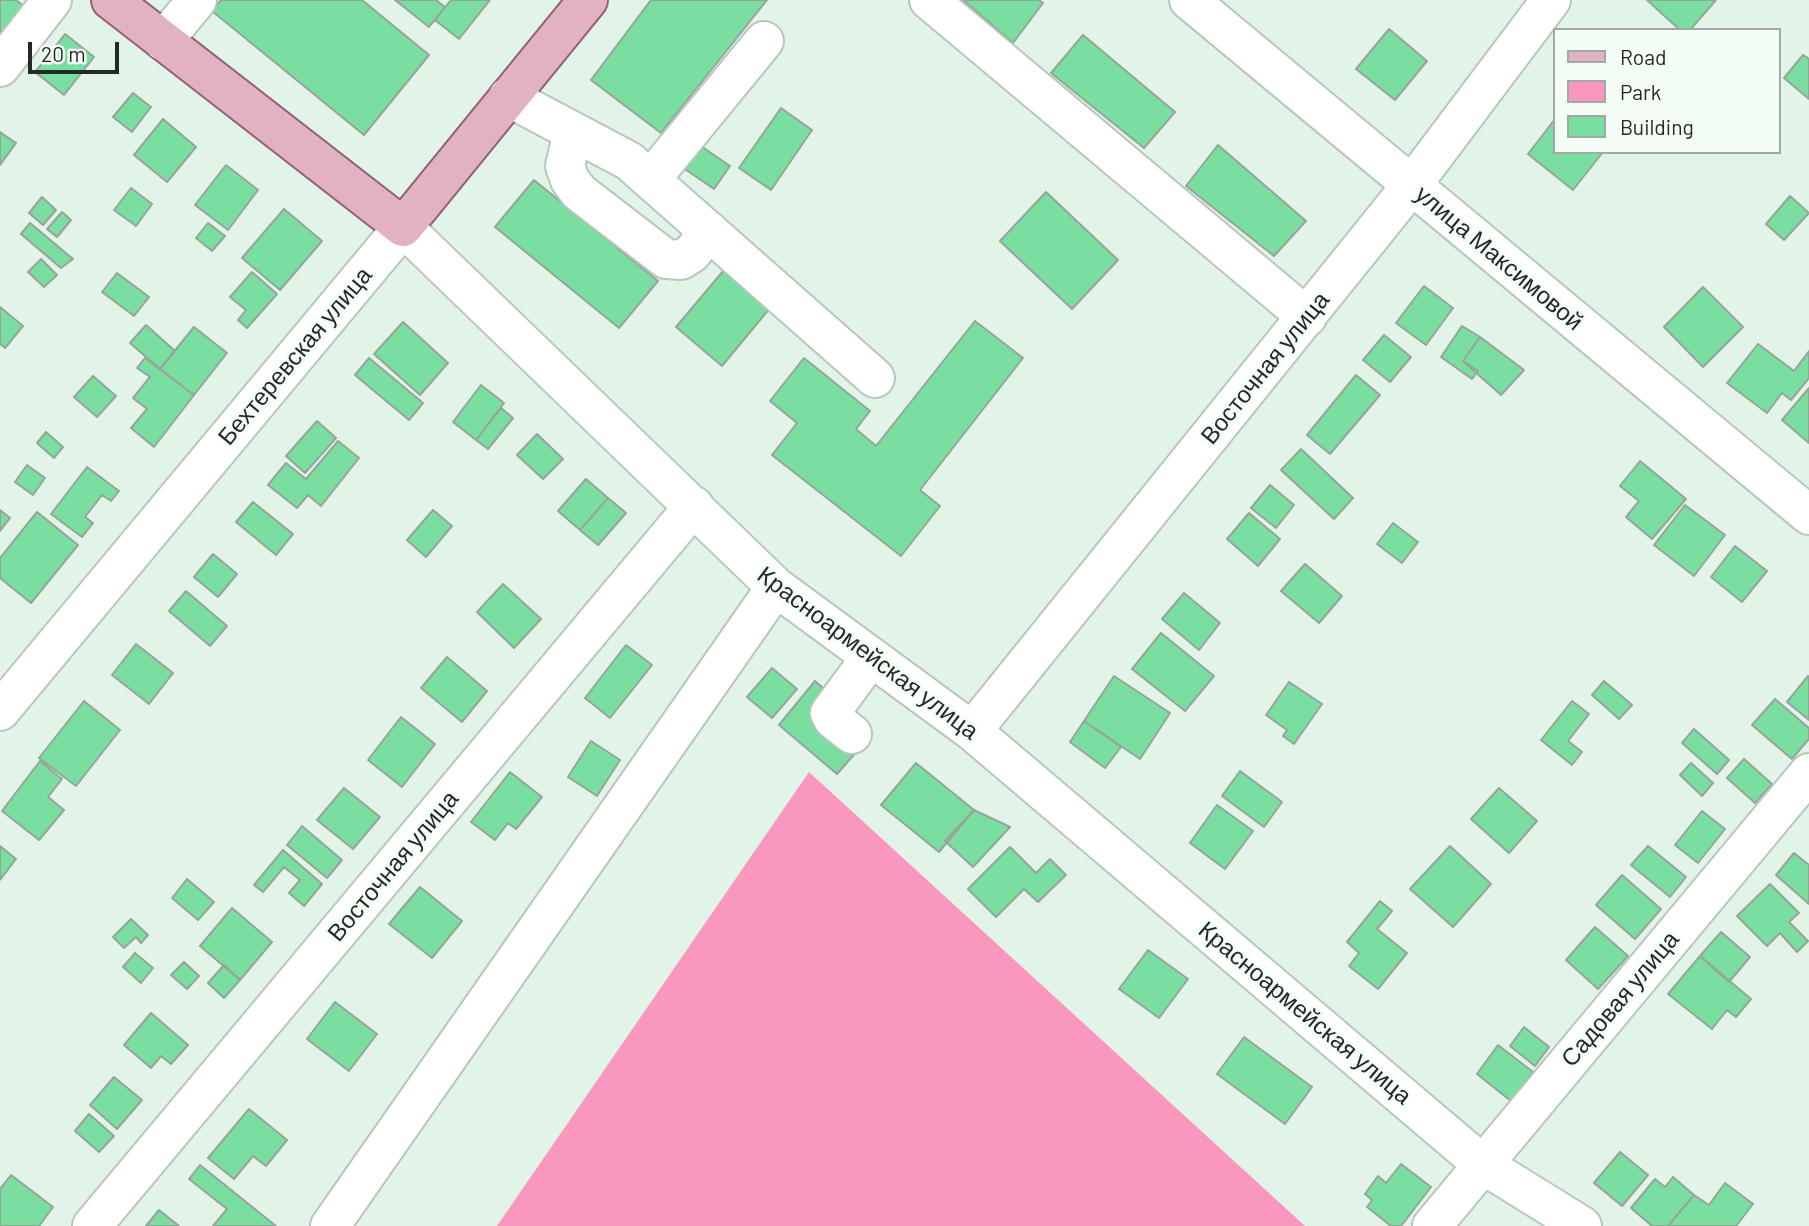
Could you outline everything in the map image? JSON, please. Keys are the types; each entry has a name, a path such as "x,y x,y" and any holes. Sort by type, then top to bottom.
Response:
{"main road":[{"name":"Красноармейская улица","path":"111,0 403,227"},
{"name":"Бехтеревская улица","path":"403,227 588,0"}],"street":[{"path":"0,66 52,0"},
{"path":"163,41 197,0"},
{"path":"929,0 1307,317"},
{"name":"улица Максимовой","path":"1189,0 1809,515"},
{"name":"Восточная улица","path":"972,731 1411,186 1551,0"},
{"path":"651,178 764,41"},
{"path":"508,97 629,161 875,378"},
{"path":"573,132 565,166 570,180 579,192 666,259 681,260 692,253 709,231"},
{"name":"Красноармейская улица","path":"403,227 776,587 972,731 1482,1164 1582,1226"},
{"name":"Бехтеревская улица","path":"0,711 403,227"},
{"name":"Восточная улица","path":"92,1226 694,506"},
{"path":"330,1226 776,587"},
{"path":"852,734 830,713 871,657"},
{"name":"Садовая улица","path":"1432,1226 1809,773"}],"green space":[{"path":"809,772 1305,1226 497,1226"}],"building":[{"path":"0,0 16,0 27,9 0,40"},
{"path":"221,0 362,0 429,55 364,135 212,11"},
{"path":"395,0 436,0 445,7 429,27"},
{"path":"451,0 490,0 459,39 435,20"},
{"path":"651,0 767,0 661,133 591,80"},
{"path":"963,0 1039,0 1043,3 1013,43"},
{"path":"1647,0 1716,0 1692,28 1678,28"},
{"path":"1389,29 1427,61 1395,100 1356,69"},
{"path":"65,34 94,57 64,95 35,72"},
{"path":"1083,35 1175,112 1144,148 1051,73"},
{"path":"1803,55 1809,59 1809,99 1784,78"},
{"path":"133,93 151,107 132,132 113,117"},
{"path":"781,108 812,130 771,190 739,168"},
{"path":"163,119 196,147 167,182 134,155"},
{"path":"1554,120 1554,154 1601,154 1573,190 1528,154"},
{"path":"0,132 16,143 0,165"},
{"path":"698,144 730,166 714,189 682,167"},
{"path":"1218,145 1306,221 1274,256 1186,186"},
{"path":"226,165 258,190 228,230 195,205"},
{"path":"534,180 658,281 619,328 495,227"},
{"path":"131,188 152,204 136,226 114,210"},
{"path":"1046,192 1118,260 1072,309 1000,241"},
{"path":"1790,196 1809,213 1784,240 1766,224"},
{"path":"42,197 56,210 43,225 29,213"},
{"path":"284,209 322,241 280,290 242,258"},
{"path":"62,212 71,220 57,237 47,229"},
{"path":"30,223 73,259 61,268 21,234"},
{"path":"208,223 225,236 212,251 196,238"},
{"path":"41,259 57,275 44,287 28,272"},
{"path":"724,270 770,308 722,366 676,327"},
{"path":"252,272 277,294 247,328 238,320 246,310 230,297"},
{"path":"117,273 149,297 134,316 102,292"},
{"path":"1424,286 1453,308 1426,345 1396,323"},
{"path":"1703,287 1743,327 1703,367 1664,327"},
{"path":"0,307 23,326 5,348 0,344"},
{"path":"975,321 1023,358 920,490 940,506 901,556 772,455 797,423 770,401 804,358 870,411 856,429 876,446"},
{"path":"403,322 448,363 420,395 374,354"},
{"path":"146,325 175,351 160,369 130,343"},
{"path":"1462,326 1480,337 1463,361 1478,371 1472,379 1441,357"},
{"path":"194,327 227,353 194,395 160,369"},
{"path":"1384,335 1411,357 1390,382 1363,360"},
{"path":"1480,337 1524,370 1501,395 1463,361"},
{"path":"1758,344 1794,371 1809,351 1809,378 1791,400 1782,393 1767,413 1727,383"},
{"path":"145,358 194,395 154,447 131,428 147,409 133,398 150,377 137,368"},
{"path":"369,358 423,403 409,420 355,375"},
{"path":"1356,375 1380,395 1330,454 1307,435"},
{"path":"93,376 116,396 97,417 74,397"},
{"path":"481,385 504,403 476,440 453,422"},
{"path":"1809,388 1809,443 1782,420"},
{"path":"501,408 513,418 488,449 476,440"},
{"path":"317,421 336,438 305,473 286,456"},
{"path":"46,432 63,447 54,458 37,443"},
{"path":"537,434 563,459 543,479 517,455"},
{"path":"338,441 359,458 321,506 308,495 297,508 268,485 286,463 306,479"},
{"path":"1301,449 1353,498 1334,519 1281,470"},
{"path":"1640,461 1686,499 1652,539 1626,517 1639,501 1620,486"},
{"path":"27,465 45,478 33,495 15,482"},
{"path":"87,467 119,491 111,501 102,495 85,517 93,523 82,537 51,514"},
{"path":"586,479 608,498 580,530 558,511"},
{"path":"1270,485 1294,505 1276,528 1251,508"},
{"path":"608,498 626,513 598,545 580,530"},
{"path":"253,502 293,534 276,555 236,522"},
{"path":"1685,505 1725,535 1694,576 1654,545"},
{"path":"0,510 10,518 0,531"},
{"path":"433,510 452,526 426,557 407,540"},
{"path":"37,512 78,545 31,603 0,578 0,558"},
{"path":"1249,513 1280,539 1258,566 1227,539"},
{"path":"1393,523 1418,542 1402,563 1377,544"},
{"path":"1735,546 1767,571 1742,602 1711,577"},
{"path":"213,554 237,574 218,597 194,577"},
{"path":"1305,564 1342,596 1319,623 1281,591"},
{"path":"503,584 541,619 514,648 477,612"},
{"path":"186,591 227,626 210,646 169,611"},
{"path":"1184,593 1220,623 1199,650 1162,619"},
{"path":"1161,633 1214,676 1185,711 1132,669"},
{"path":"136,644 173,673 149,704 112,675"},
{"path":"626,645 652,665 610,718 585,698"},
{"path":"447,657 487,691 462,722 421,688"},
{"path":"772,668 797,689 772,718 747,697"},
{"path":"1114,676 1170,713 1140,759 1084,721"},
{"path":"1809,677 1809,720 1787,702"},
{"path":"815,681 829,693 858,750 837,774 779,725"},
{"path":"1604,681 1632,705 1619,719 1592,695"},
{"path":"1289,682 1322,704 1294,744 1283,736 1287,730 1266,715"},
{"path":"1775,699 1809,728 1809,739 1792,759 1752,725"},
{"path":"84,701 120,730 76,786 39,758"},
{"path":"1572,701 1589,714 1568,741 1582,752 1572,765 1541,740"},
{"path":"401,717 435,744 402,787 368,760"},
{"path":"1084,721 1121,747 1105,768 1070,742"},
{"path":"1694,729 1729,760 1717,774 1682,743"},
{"path":"591,741 620,760 597,796 568,777"},
{"path":"1744,759 1772,784 1755,803 1727,778"},
{"path":"40,761 62,779 48,797 64,810 39,840 2,811"},
{"path":"916,763 974,810 939,852 881,805"},
{"path":"1691,763 1713,783 1702,796 1680,775"},
{"path":"1240,771 1282,802 1264,827 1222,796"},
{"path":"510,772 542,797 516,829 508,823 495,840 471,822"},
{"path":"344,788 380,817 353,849 317,820"},
{"path":"1499,788 1537,821 1509,853 1471,819"},
{"path":"1217,805 1253,831 1225,869 1190,843"},
{"path":"974,810 1010,827 973,867 945,841"},
{"path":"1702,811 1725,829 1698,863 1675,845"},
{"path":"302,826 342,860 327,878 287,845"},
{"path":"0,846 16,859 0,880"},
{"path":"1450,846 1491,884 1453,927 1410,889"},
{"path":"1648,846 1686,877 1670,897 1631,865"},
{"path":"1010,847 1036,873 1050,859 1066,875 1038,902 1024,889 996,917 968,889"},
{"path":"283,850 322,884 304,906 289,893 300,880 284,867 263,892 254,885"},
{"path":"1794,853 1809,865 1809,904 1776,875"},
{"path":"1622,875 1661,909 1635,939 1596,905"},
{"path":"187,879 214,902 198,920 172,898"},
{"path":"1770,884 1799,913 1789,922 1808,941 1797,952 1780,933 1767,946 1737,916"},
{"path":"420,887 462,921 432,958 389,924"},
{"path":"1380,901 1392,911 1377,929 1407,953 1378,989 1349,966 1359,953 1347,942"},
{"path":"232,908 272,942 240,980 200,946"},
{"path":"131,919 148,935 141,943 136,937 124,948 113,937"},
{"path":"1595,927 1628,956 1598,989 1566,960"},
{"path":"1721,932 1750,957 1729,982 1700,956"},
{"path":"1148,950 1188,979 1159,1018 1119,989"},
{"path":"135,953 153,968 141,983 123,967"},
{"path":"1700,956 1751,999 1736,1017 1727,1010 1712,1029 1668,994"},
{"path":"184,962 199,976 187,989 171,975"},
{"path":"224,965 240,980 224,998 208,983"},
{"path":"335,1002 377,1034 349,1071 307,1039"},
{"path":"151,1013 188,1045 171,1064 161,1056 151,1068 124,1045"},
{"path":"1524,1027 1549,1047 1535,1066 1510,1046"},
{"path":"1244,1037 1312,1087 1285,1124 1217,1074"},
{"path":"1498,1045 1533,1072 1511,1101 1477,1074"},
{"path":"114,1077 142,1100 117,1129 90,1105"},
{"path":"249,1109 287,1140 266,1166 253,1156 234,1179 208,1158"},
{"path":"89,1114 114,1136 99,1152 75,1131"},
{"path":"1620,1152 1648,1175 1622,1206 1594,1183"},
{"path":"1401,1164 1431,1187 1401,1226 1391,1226 1367,1207 1372,1200 1365,1194 1378,1176 1386,1183"},
{"path":"200,1165 276,1226 213,1226 227,1209 189,1179"},
{"path":"11,1175 53,1207 39,1226 0,1226 0,1189"},
{"path":"1673,1177 1694,1195 1668,1226 1652,1226 1631,1208 1655,1179 1665,1187"},
{"path":"1725,1183 1753,1204 1736,1226 1668,1226 1694,1195 1709,1205"},
{"path":"159,1210 179,1226 146,1226"}]}
